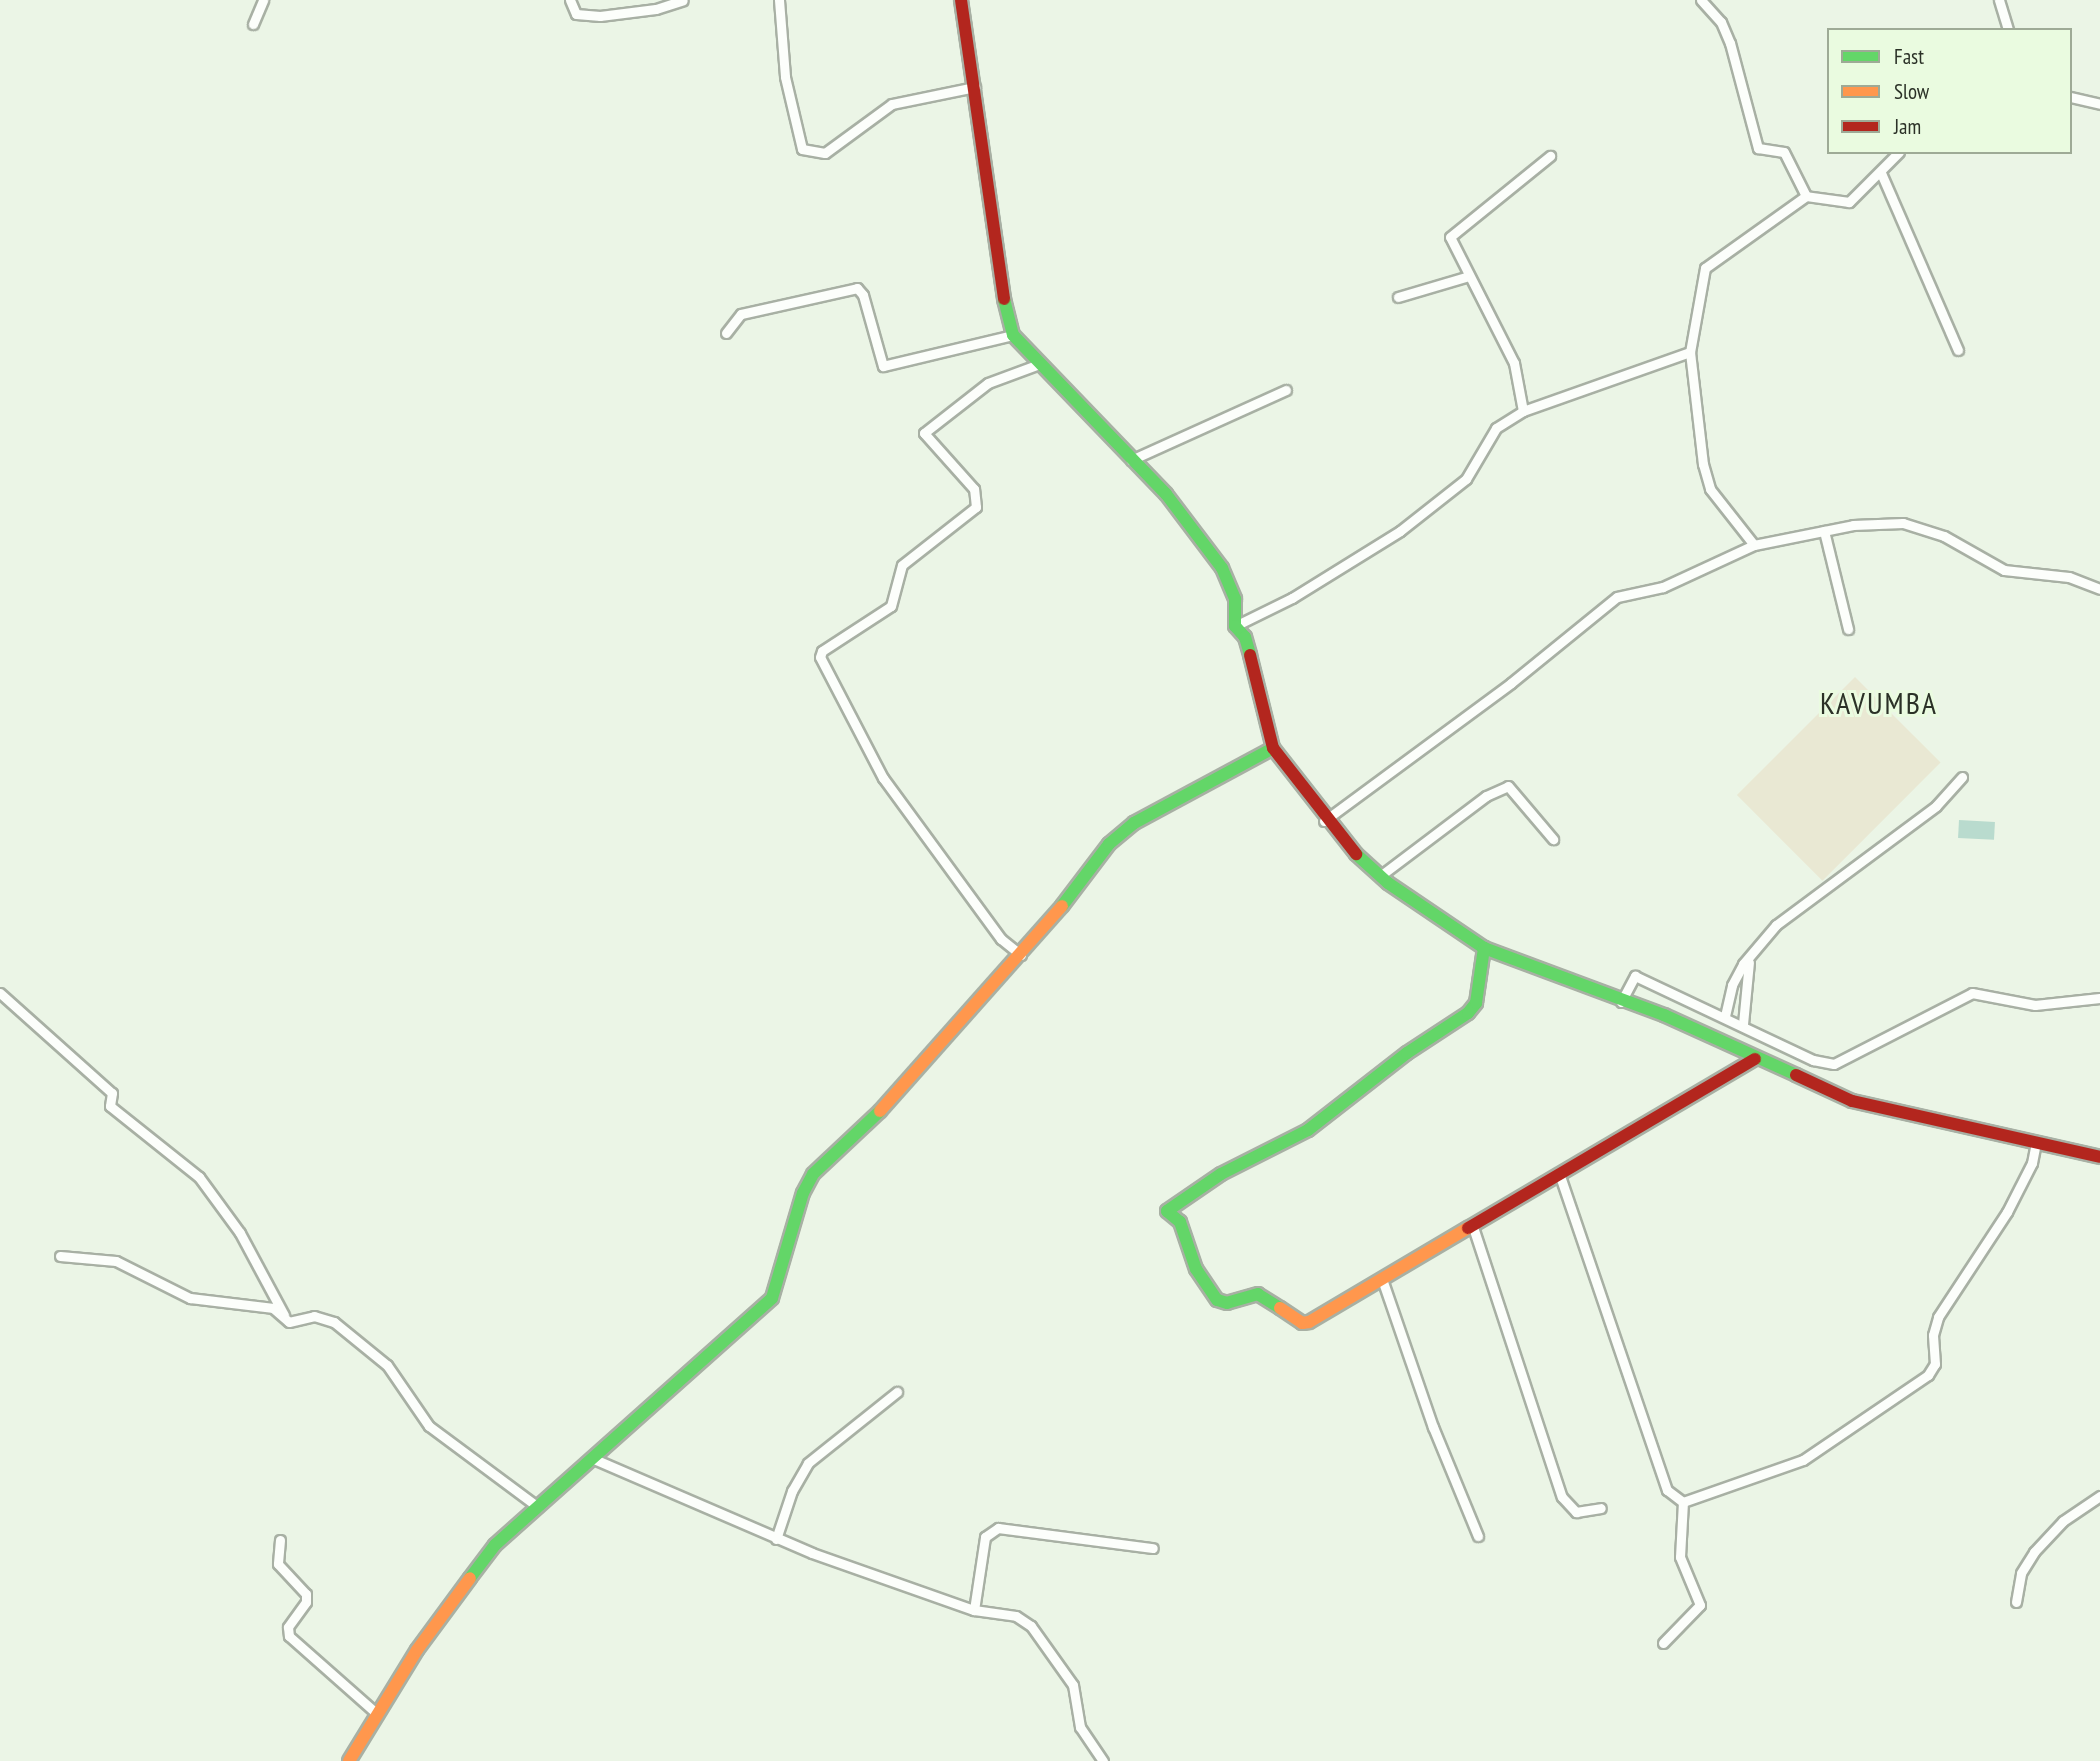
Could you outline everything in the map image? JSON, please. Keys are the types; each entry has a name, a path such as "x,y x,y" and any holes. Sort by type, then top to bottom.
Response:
{"street":[{"path":"253,24 263,0"},
{"path":"570,0 576,14 600,16 656,9 683,0"},
{"path":"779,0 785,77 802,149 825,153 892,104 975,87"},
{"path":"961,0 1006,310 1013,335 1166,494 1223,568 1235,599 1235,626 1245,636 1273,748 1324,821 1380,876 1484,948 1664,1016 1852,1101 2100,1157"},
{"path":"1700,0 1721,22 1730,43 1758,148 1784,152 1806,196"},
{"path":"2000,0 2007,28"},
{"path":"2072,97 2100,104"},
{"path":"1754,545 1710,489 1703,464 1690,352 1705,268 1806,196 1849,202 1897,154"},
{"path":"1522,411 1514,363 1451,242 1453,232 1550,156"},
{"path":"1881,173 1958,350"},
{"path":"1398,297 1469,276"},
{"path":"726,333 741,314 857,288 863,295 883,366 1013,335"},
{"path":"1235,626 1292,598 1400,531 1466,479 1496,428 1522,411 1690,352"},
{"path":"1021,956 1000,939 883,778 820,657 822,651 891,606 902,565 976,508 974,489 924,433 988,383 1039,364"},
{"path":"1131,460 1286,390"},
{"path":"1324,821 1511,683 1617,597 1663,587 1754,545 1874,522 1922,526 2004,570 2069,577 2100,589"},
{"path":"1824,531 1848,629"},
{"path":"349,1761 375,1712 482,1561 538,1507 772,1298 803,1193 813,1174 885,1106 1021,956 1109,844 1134,823 1273,748"},
{"path":"1725,1016 1732,985 1752,953 1816,891 1936,806 1962,776"},
{"path":"1380,876 1486,796 1508,786 1553,839"},
{"path":"1484,948 1476,1003 1468,1013 1408,1053 1308,1130 1221,1174 1167,1211 1180,1222 1196,1269 1222,1303 1258,1294 1302,1323 1382,1279 1755,1059"},
{"path":"1743,1024 1744,983 1752,953"},
{"path":"1621,1002 1635,976 1743,1024 1813,1060 1834,1064 1972,993 2035,1005 2100,998"},
{"path":"0,993 112,1093 110,1106 199,1177 240,1234 289,1322"},
{"path":"1683,1502 1803,1460 1928,1375 1935,1364 1933,1335 1938,1317 2007,1212 2032,1163 2036,1143"},
{"path":"1559,1173 1667,1490 1683,1502"},
{"path":"1472,1224 1562,1497 1576,1512 1601,1508"},
{"path":"60,1256 116,1261 190,1298 272,1308 289,1322"},
{"path":"1382,1279 1433,1427 1478,1536"},
{"path":"289,1322 314,1316 356,1338 387,1365 429,1426 538,1507"},
{"path":"776,1539 792,1491 808,1463 897,1392"},
{"path":"594,1459 776,1539 974,1610 1016,1616 1031,1626 1073,1685 1080,1727 1102,1761"},
{"path":"2016,1602 2021,1573 2034,1552 2063,1521 2100,1496"},
{"path":"1663,1643 1700,1605 1680,1557 1683,1502"},
{"path":"974,1610 985,1538 998,1528 1153,1548"},
{"path":"280,1540 278,1564 306,1594 288,1627 289,1636 375,1712"}],"shaded area":[{"path":"1855,677 1941,763 1822,881 1737,795"},
{"path":"1959,820 1995,822 1994,840 1958,838"}],"traffic: fast":[{"path":"1004,299 1013,335 1166,494 1222,568 1235,599 1235,626 1245,637 1250,655"},
{"path":"1062,906 1109,844 1134,823 1273,748"},
{"path":"1356,854 1388,883 1484,948 1664,1015 1796,1075"},
{"path":"1280,1308 1258,1294 1227,1303 1217,1300 1196,1269 1180,1222 1167,1211 1221,1174 1308,1130 1407,1053 1468,1013 1476,1003 1484,948"},
{"path":"470,1578 495,1545 772,1298 803,1193 813,1174 880,1111"}],"traffic: slow":[{"path":"880,1111 1062,906"},
{"path":"1280,1308 1302,1323 1309,1322 1468,1228"},
{"path":"349,1761 417,1650 470,1578"}],"traffic: jam":[{"path":"961,0 1004,299"},
{"path":"1250,655 1273,748 1356,854"},
{"path":"1468,1228 1755,1059"},
{"path":"1796,1075 1852,1101 2100,1157"}],"district":[{"name":"KAVUMBA","path":"1879,703"}]}
